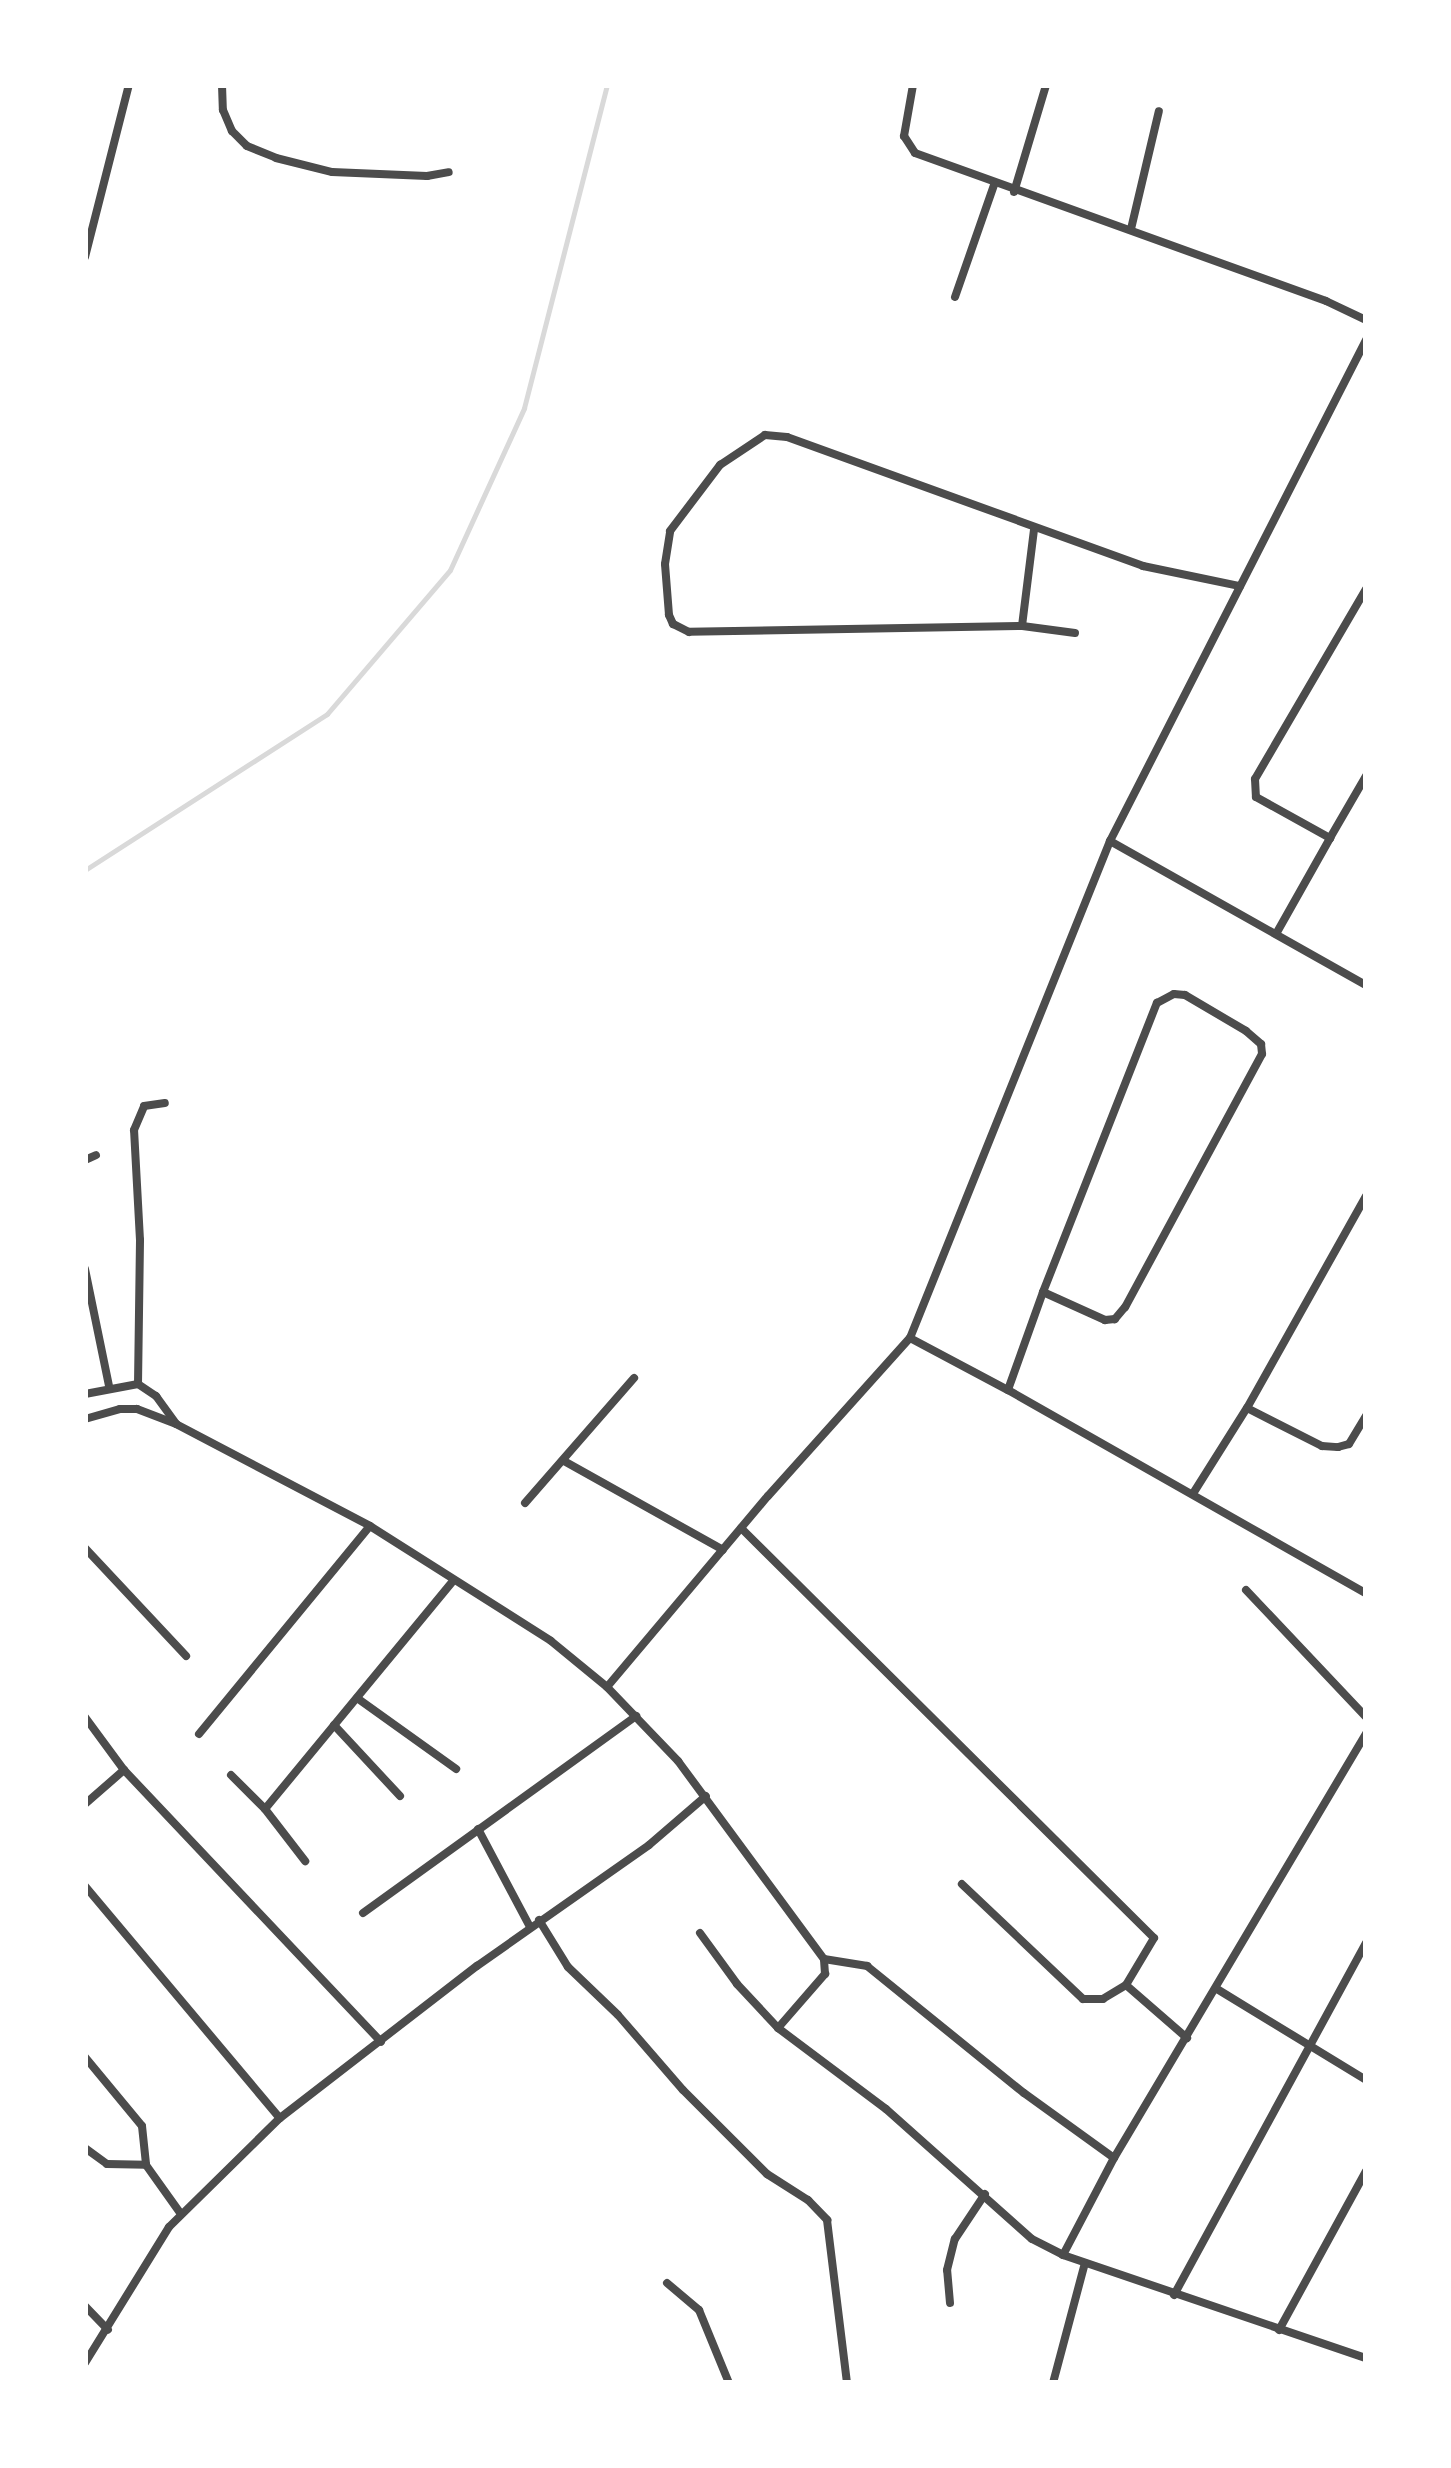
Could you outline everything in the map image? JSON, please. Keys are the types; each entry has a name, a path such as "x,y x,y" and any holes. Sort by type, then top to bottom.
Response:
{"street":[{"path":"85,257 130,85"},
{"path":"222,85 224,110 232,131 247,146 276,158 332,172 428,176 449,172"},
{"path":"912,85 904,136 914,153 1366,320"},
{"path":"1014,192 1046,85"},
{"path":"1131,230 1160,111"},
{"path":"955,298 994,184"},
{"path":"608,1688 741,1528 910,1338 1110,841 1240,586 1361,362 1366,340"},
{"path":"1074,633 1022,626 688,632 673,624 669,615 665,564 670,530 720,465 764,435 787,438 1142,566 1240,586"},
{"path":"1022,626 1034,529"},
{"path":"1330,838 1256,796 1255,779 1366,588"},
{"path":"1276,934 1366,776"},
{"path":"1110,841 1366,985"},
{"path":"1008,1390 1043,1292 1157,1003 1164,996 1184,995 1246,1030 1261,1044 1260,1064 1115,1319 1105,1320 1043,1292"},
{"path":"138,1384 140,1240 134,1130 144,1106 165,1103"},
{"path":"85,1160 96,1155"},
{"path":"1194,1492 1247,1408 1366,1196"},
{"path":"85,1270 110,1386"},
{"path":"910,1338 1194,1492 1366,1594"},
{"path":"525,1503 634,1378"},
{"path":"85,1394 110,1386 138,1384 167,1408 176,1424"},
{"path":"1247,1408 1322,1446 1338,1448 1349,1444 1366,1416"},
{"path":"85,1420 120,1409 137,1409 176,1424 370,1526 453,1581 514,1614 608,1688 706,1796 824,1959 825,1974 778,2028"},
{"path":"564,1460 724,1550"},
{"path":"198,1734 370,1526"},
{"path":"741,1528 1154,1938 1126,1984 1103,1999 1083,1999 962,1884"},
{"path":"85,1548 186,1656"},
{"path":"265,1809 453,1581"},
{"path":"1246,1590 1366,1716"},
{"path":"357,1698 456,1769"},
{"path":"363,1912 636,1716"},
{"path":"85,1717 124,1770 381,2042"},
{"path":"334,1725 400,1796"},
{"path":"1063,2255 1114,2158 1366,1733"},
{"path":"85,1804 124,1770"},
{"path":"231,1775 265,1809 306,1861"},
{"path":"85,2362 180,2214 280,2118 539,1920 649,1846 706,1796"},
{"path":"478,1829 530,1927"},
{"path":"85,1886 280,2118"},
{"path":"539,1920 568,1967 618,2015 683,2090 767,2174 808,2200 827,2220 847,2383"},
{"path":"700,1933 778,2028 886,2109 1032,2239 1085,2263 1366,2358"},
{"path":"1174,2294 1366,1943"},
{"path":"824,1959 867,1966 1024,2093 1114,2158"},
{"path":"1126,1984 1187,2038"},
{"path":"1216,1989 1366,2080"},
{"path":"85,2057 142,2126 146,2165 180,2214"},
{"path":"85,2148 107,2164 146,2165"},
{"path":"1278,2330 1366,2172"},
{"path":"950,2303 948,2270 955,2239 985,2194"},
{"path":"1064,2383 1054,2381 1085,2263"},
{"path":"667,2283 699,2310 728,2383"},
{"path":"85,2306 108,2330"}],"waterway":[{"path":"85,870 327,714 450,570 524,408 607,85"}]}
